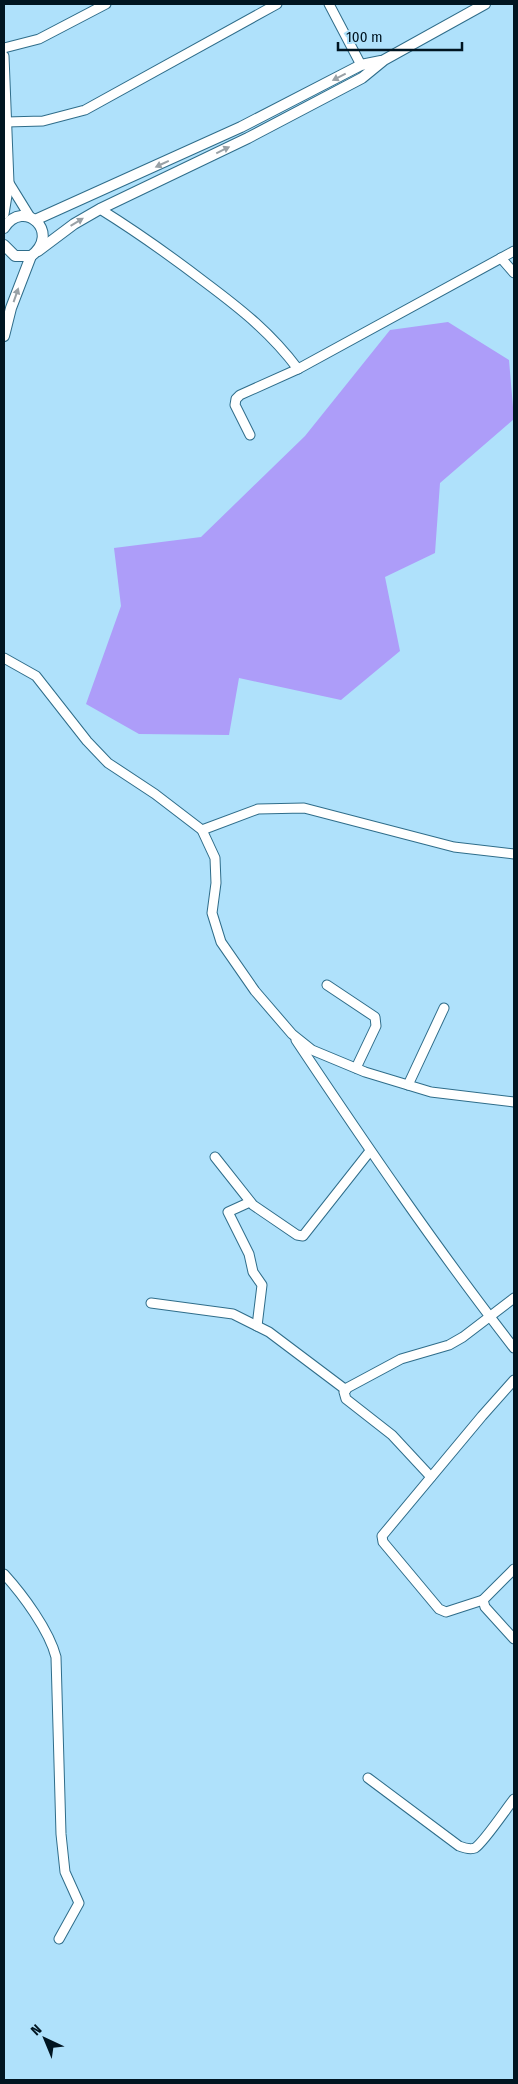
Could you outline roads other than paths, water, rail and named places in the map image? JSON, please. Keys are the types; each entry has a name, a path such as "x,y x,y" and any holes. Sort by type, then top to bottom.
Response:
{"main road":[{"path":"4,245 15,256 34,253 74,224 100,209 248,138 362,78 384,60 485,4"},
{"path":"4,228 14,218 32,218 241,127 361,66 384,60"},
{"path":"4,336 11,308 34,253 42,243 41,226 32,218"}],"street":[{"path":"4,48 39,39 106,4"},
{"path":"5,115 43,121 85,110 277,4"},
{"path":"329,4 361,66"},
{"path":"4,60 7,181 4,214"},
{"path":"7,181 32,218"},
{"path":"100,209 150,241 253,318 279,343 298,369"},
{"path":"250,435 235,405 236,399 298,369 514,251"},
{"path":"501,258 514,273"},
{"path":"4,658 36,676 87,741 108,763 155,794 202,830 215,858 216,883 212,913 220,942 255,991 292,1034 370,1150 514,1348"},
{"path":"202,830 258,809 304,808 454,847 514,854"},
{"path":"327,985 375,1017 376,1026 356,1068"},
{"path":"408,1085 444,1008"},
{"path":"292,1034 312,1050 356,1068 408,1085 431,1092 514,1102"},
{"path":"214,1157 250,1202 276,1222 297,1235 303,1236 370,1150"},
{"path":"250,1202 228,1212 249,1254 254,1272 262,1285 258,1326"},
{"path":"430,1477 392,1435 346,1399 344,1392 401,1359 449,1345 463,1337 489,1315 514,1298"},
{"path":"151,1303 233,1314 269,1332 346,1390"},
{"path":"514,1380 382,1536 383,1542 439,1609 446,1612 483,1600 514,1569"},
{"path":"4,1574 24,1598 51,1639 56,1657 62,1834 66,1872 80,1903 59,1939"},
{"path":"483,1600 485,1607 514,1639"},
{"path":"368,1778 459,1846 467,1849 474,1848 482,1840 514,1799"}]}
